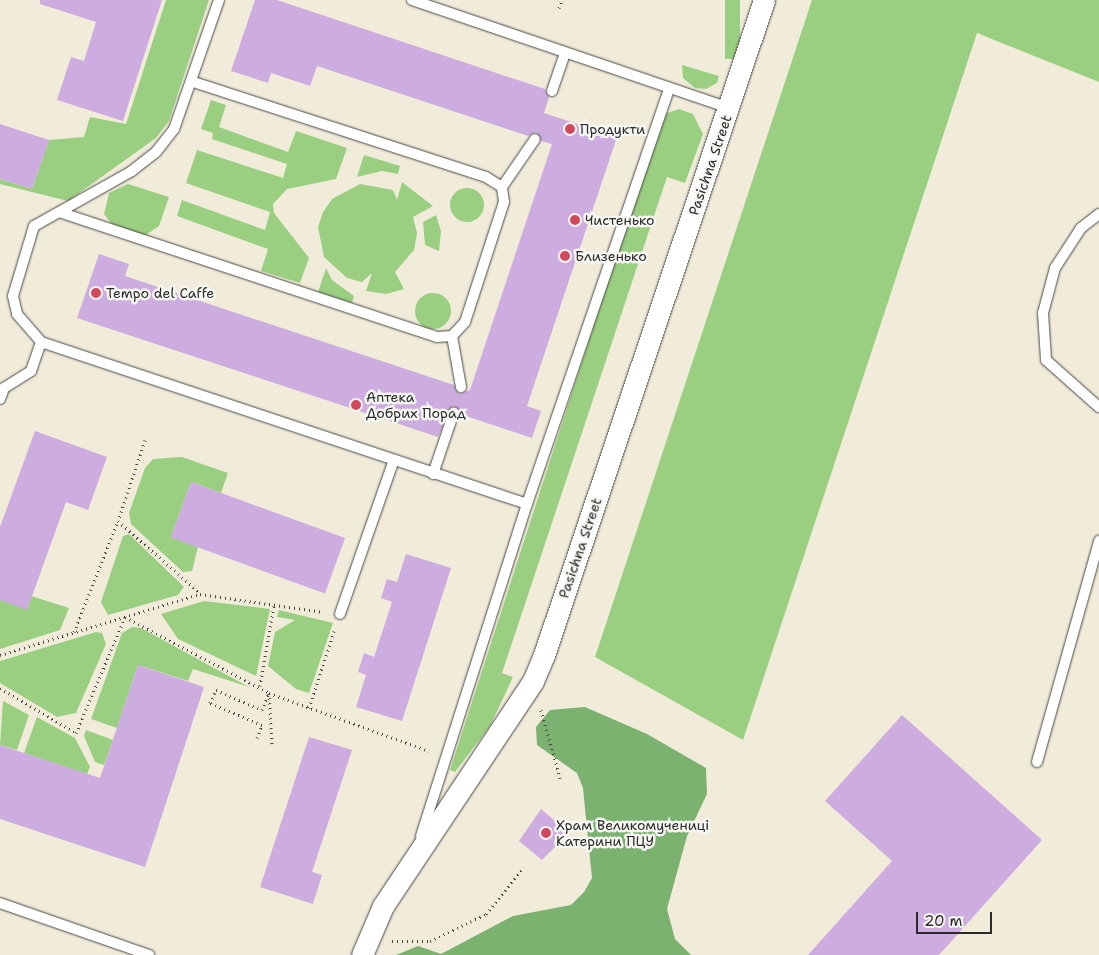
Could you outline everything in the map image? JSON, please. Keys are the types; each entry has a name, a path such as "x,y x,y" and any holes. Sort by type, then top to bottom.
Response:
{"street":[{"name":"Pasichna Street","path":"366,948 384,906 416,854 533,681 729,108 764,0"}],"lane":[{"path":"219,0 174,129 156,152 62,213 34,226 13,296 17,314 41,342 527,504"},
{"path":"412,0 565,54 729,108"},
{"path":"552,91 565,54"},
{"path":"191,81 486,177 502,186"},
{"path":"416,854 527,504 669,89"},
{"path":"62,213 437,337 452,336 465,322 504,202 502,186 535,139"},
{"path":"1099,214 1081,228 1056,268 1043,313 1046,360 1099,407"},
{"path":"452,336 462,387"},
{"path":"0,399 4,388 31,371 41,342"},
{"path":"433,474 454,412"},
{"path":"340,614 394,460"},
{"path":"1037,762 1099,541"},
{"path":"0,903 149,955"}],"path":[{"path":"559,8 562,0"},
{"path":"74,632 118,520 145,440"},
{"path":"118,520 200,594"},
{"path":"0,655 200,594 340,614 309,708"},
{"path":"260,686 274,605"},
{"path":"126,617 260,686 269,693 430,751"},
{"path":"0,688 76,734 126,617"},
{"path":"533,681 561,781"},
{"path":"257,738 262,725 210,703 216,690 262,710 269,693"},
{"path":"269,693 272,744"},
{"path":"366,948 430,941 470,923 502,900 524,867"}],"green space":[{"path":"166,0 209,0 169,121 156,138 68,201 0,184 0,179 32,189 49,140 84,137 90,117 126,124"},
{"path":"725,0 740,0 740,59 725,59"},
{"path":"812,0 1099,0 1099,82 977,33 743,740 595,657"},
{"path":"682,65 719,76 717,83 706,89 695,88 683,78"},
{"path":"211,100 226,105 219,127 288,152 296,131 347,148 336,179 287,189 273,204 274,213 309,258 300,283 261,271 268,249 177,216 182,200 265,230 270,212 186,183 197,150 283,178 287,164 212,139 213,133 201,129"},
{"path":"679,109 693,114 703,134 685,183 667,177 502,673 513,677 490,726 455,772 450,770 644,170 664,114"},
{"path":"364,155 400,166 398,174 382,171 357,177"},
{"path":"402,182 433,206 413,217 417,233 414,250 395,272 404,289 386,294 366,291 372,273 362,282 347,278 324,257 318,227 323,212 332,199 360,184 393,190 397,200"},
{"path":"128,184 169,197 159,226 143,237 114,227 104,214 109,193"},
{"path":"467,188 479,193 484,205 479,217 467,222 455,217 450,205 455,193"},
{"path":"436,215 441,231 439,251 425,245 423,222"},
{"path":"326,268 332,280 354,296 352,303 318,292"},
{"path":"433,293 446,298 451,311 446,324 433,329 420,324 415,311 420,298"},
{"path":"182,457 228,473 221,493 191,482 171,537 198,547 192,571 183,572 131,524 129,513 145,468 153,459"},
{"path":"129,534 184,587 178,595 108,615 101,602 123,536"},
{"path":"31,596 69,608 60,630 0,649 0,600"},
{"path":"204,601 270,609 256,676 178,639 161,614"},
{"path":"279,610 333,623 309,693 296,689 268,666 275,632 295,620 277,617"},
{"path":"132,627 141,628 249,687 193,669 188,681 138,665 117,728 91,719 122,633"},
{"path":"96,632 102,633 106,644 76,713 57,717 0,683 0,661"},
{"path":"3,701 29,715 17,750 0,745"},
{"path":"585,707 647,734 706,768 707,794 687,836 667,909 675,939 691,955 396,955 418,946 441,954 513,916 571,905 584,892 592,878 583,788 577,773 537,745 536,727 550,710"},
{"path":"37,717 75,738 90,767 87,774 24,753"},
{"path":"86,730 113,740 104,765 95,762 84,736"}],"building":[{"path":"40,0 162,0 123,121 57,100 71,57 84,61 96,22 40,4"},
{"path":"255,0 277,0 545,89 549,97 544,113 617,137 527,406 541,411 532,438 460,414 453,405 438,437 77,318 99,254 129,264 125,276 454,385 459,394 470,390 552,144 541,141 536,132 528,136 317,66 310,86 271,73 268,83 231,71"},
{"path":"0,124 49,140 32,189 0,179"},
{"path":"35,431 107,457 88,510 66,502 27,610 0,600 0,527"},
{"path":"191,482 345,538 325,594 171,537"},
{"path":"406,554 451,568 402,721 356,707 366,675 358,672 364,653 374,657 392,602 381,598 387,579 397,582"},
{"path":"138,665 204,687 145,867 0,819 0,745 100,778"},
{"path":"902,715 1042,840 939,955 808,955 892,861 825,801"},
{"path":"309,737 352,750 312,872 322,875 313,904 260,887"},
{"name":"Храм Великомучениці Катерини ПЦУ","path":"541,809 569,833 542,860 519,841"}],"place":[{"name":"Продукти","path":"570,129"},
{"name":"Чистенько","path":"575,220"},
{"name":"Близенько","path":"565,256"},
{"name":"Tempo del Caffe","path":"96,293"},
{"name":"Аптека Добрих Порад","path":"356,405"},
{"name":"Храм Великомучениці Катерини ПЦУ","path":"546,833"}]}
